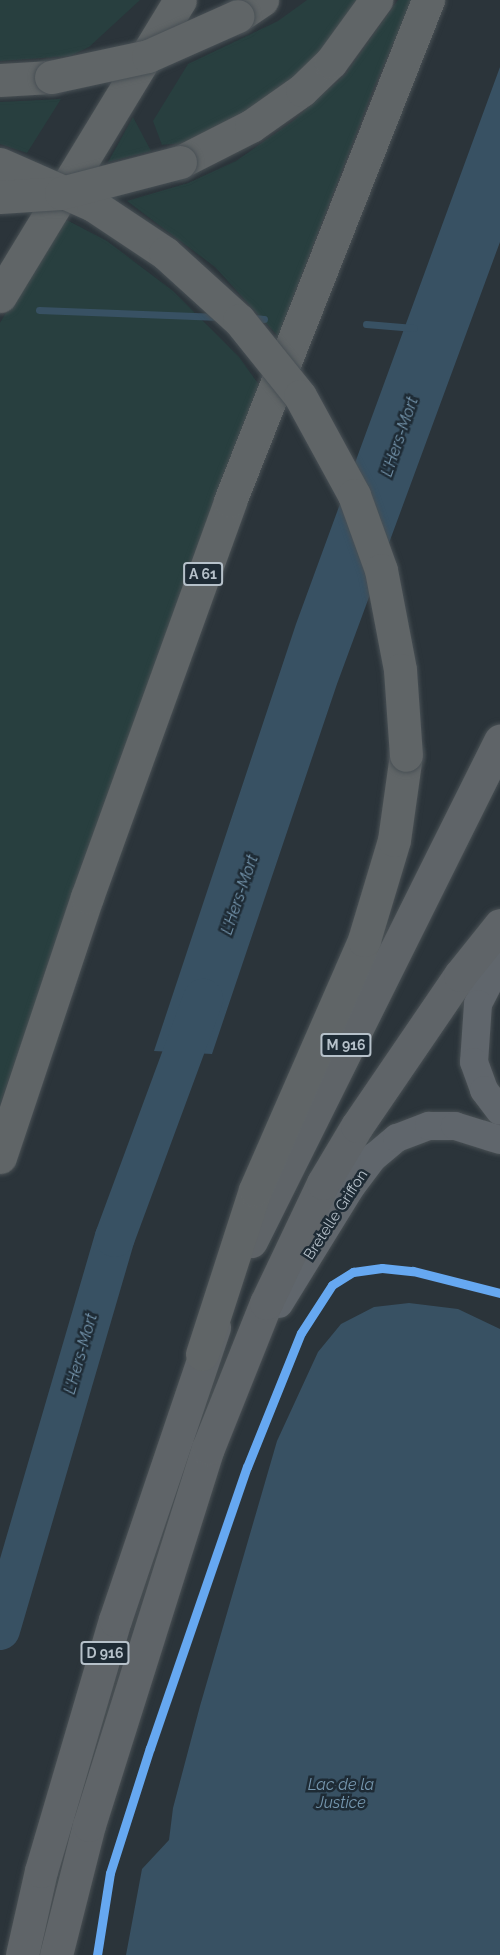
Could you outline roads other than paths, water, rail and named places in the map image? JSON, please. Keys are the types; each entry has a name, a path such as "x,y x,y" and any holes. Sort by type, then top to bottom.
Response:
{"highway":[{"path":"0,296 180,0"},
{"path":"0,197 61,194 180,162 251,126 302,90 331,62 376,0"},
{"name":"A 61","path":"0,1157 87,897 230,501 428,0"},
{"path":"0,80 51,77 148,56 250,8"},
{"path":"0,164 93,205 165,253 239,320 300,396 354,495 381,570 400,670 406,755 394,840 364,940 255,1190 202,1354"},
{"name":"M 916","path":"202,1354 270,1198 500,741"},
{"path":"245,1359 266,1303 334,1164 395,1066 500,925"},
{"name":"D 916","path":"22,1955 41,1871 112,1631 202,1354"},
{"name":"D 916","path":"57,1955 89,1825 208,1448 245,1359"}],"main road":[{"path":"500,961 478,1004 474,1062 484,1090 500,1111"},
{"name":"Bretelle Griffon","path":"245,1359 351,1187 374,1157 397,1138 429,1126 456,1126 500,1140"}],"water":[{"path":"500,67 500,242 337,684 212,1054 154,1051 296,624"},
{"name":"Lac de la Justice","path":"409,1303 458,1309 500,1329 500,1955 126,1955 142,1869 169,1840 173,1808 200,1706 277,1441 318,1352 341,1324 374,1307"}],"waterway":[{"path":"39,310 220,317"},
{"path":"252,318 264,319"},
{"path":"366,324 414,328"},
{"name":"L'Hers-Mort","path":"0,1630 115,1237 203,999"}]}
